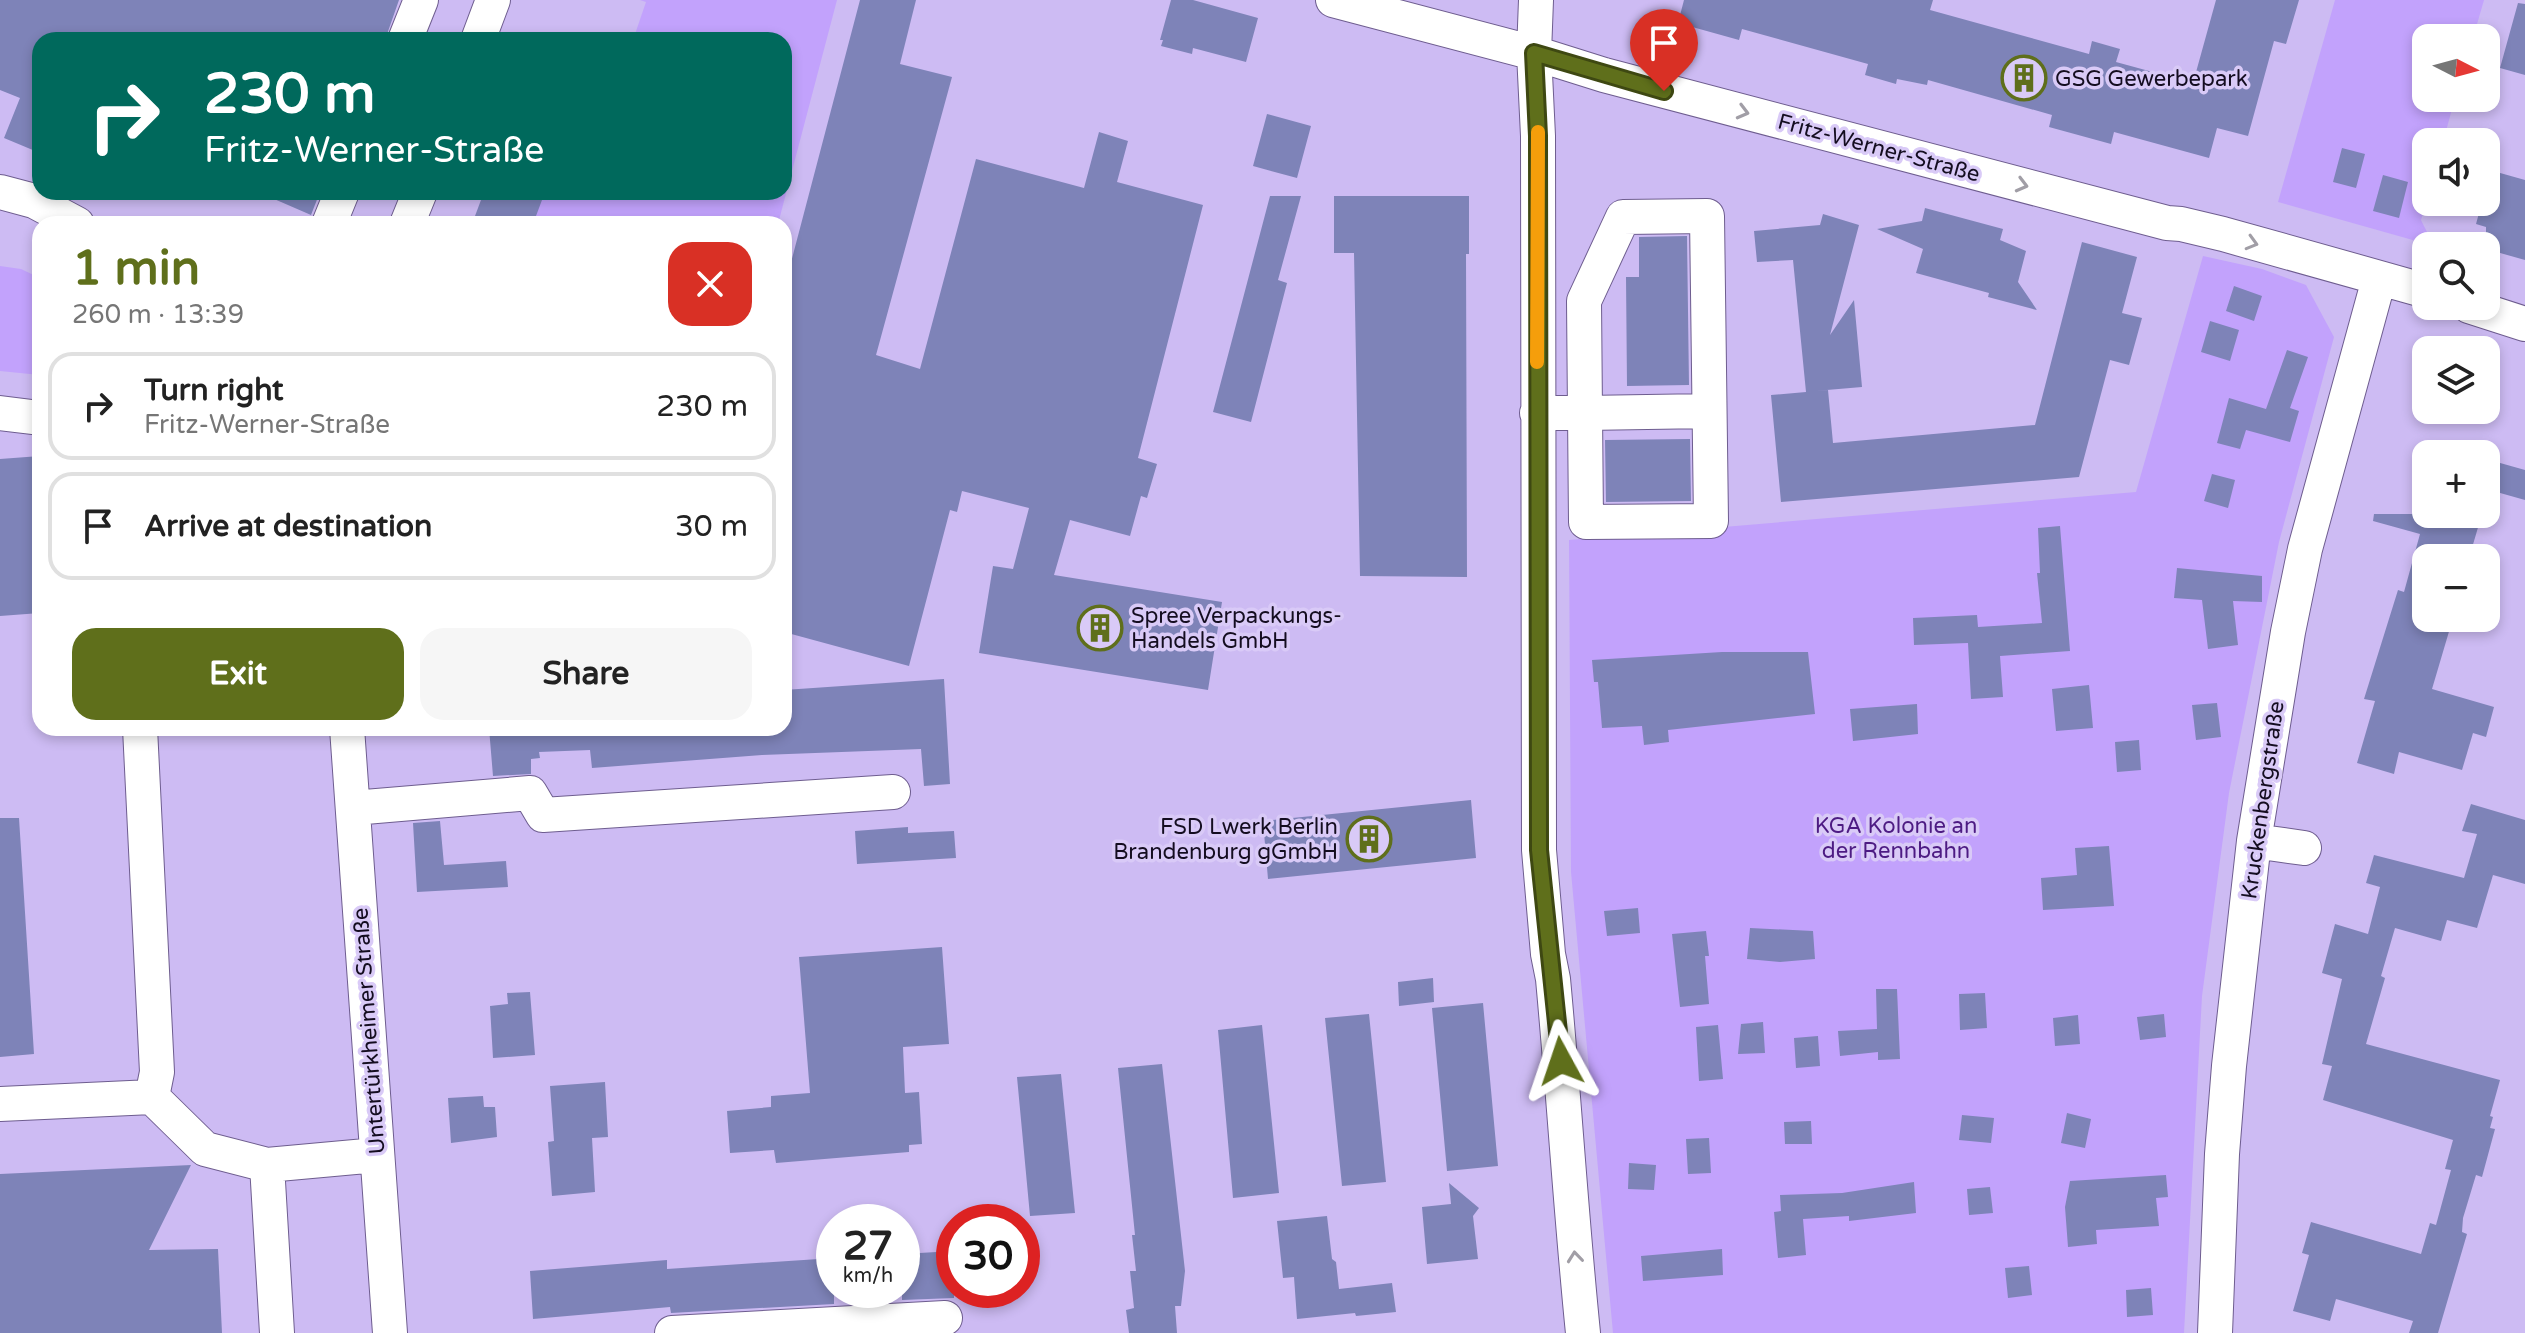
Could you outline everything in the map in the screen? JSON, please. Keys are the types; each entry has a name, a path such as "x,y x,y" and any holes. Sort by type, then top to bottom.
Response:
{"street":[{"path":"408,32 421,0"},
{"path":"481,32 493,0"},
{"name":"Fritz-Werner-Straße","path":"1333,0 1534,53 1604,75 2152,219 2223,234 2412,287"},
{"path":"1536,0 1539,850 1583,1333"},
{"path":"0,192 34,201 62,216"},
{"path":"1707,216 1711,521 1586,522 1585,413 1584,301 1623,217 1707,216"},
{"name":"Kruckenbergstraße","path":"2215,1333 2222,1154 2254,841 2288,632 2305,549 2379,279"},
{"path":"2500,316 2525,324"},
{"path":"1537,413 1709,411"},
{"path":"0,413 32,417"},
{"path":"140,736 157,1072 152,1097"},
{"name":"Untertürkheimer Straße","path":"348,736 390,1333"},
{"path":"353,808 530,793 543,815 893,792"},
{"path":"2254,841 2304,848"},
{"path":"0,1104 152,1097 205,1149 267,1165 377,1155"},
{"path":"267,1165 277,1333"},
{"path":"672,1333 945,1318"}],"green space":[{"path":"640,0 837,0 792,171 792,32 636,32 646,2"},
{"path":"2335,0 2484,0 2477,24 2412,24 2412,112 2451,112 2447,128 2412,128 2412,216 2422,216 2427,232 2412,232 2412,240 2278,202"},
{"path":"541,200 784,200 780,216 535,216"},
{"name":"KGA Kolonie an der Rennbahn","path":"2203,256 2262,269 2306,285 2334,337 2279,542 2229,793 2202,996 2184,1333 1613,1333 1571,872 1569,540 2136,492"},
{"path":"0,266 32,274 32,374 0,371"}],"building":[{"path":"0,0 399,0 388,32 32,32 32,150 4,138 20,98 0,90"},
{"path":"860,0 916,0 900,64 952,77 876,355 920,369 976,159 1084,188 1099,132 1128,141 1117,182 1203,205 1138,458 1157,464 1147,498 1141,496 1130,536 1070,520 1054,575 1222,602 1208,690 979,653 993,566 1013,569 1029,508 962,491 957,512 950,510 909,666 792,634 792,259"},
{"path":"1171,0 1193,0 1258,18 1246,62 1193,48 1192,54 1161,46"},
{"name":"GSG Gewerbepark","path":"1684,0 1933,0 1930,10 2089,54 2092,41 2120,49 2116,62 2193,83 2216,0 2299,0 2286,44 2274,41 2248,136 2217,128 2209,158 2114,132 2111,144 2049,127 2052,115 1928,80 1927,85 1897,79 1896,84 1865,75 1868,64 1742,29 1739,40 1678,23"},
{"path":"2518,3 2525,4 2525,75 2500,68"},
{"path":"1267,114 1311,126 1297,178 1253,166"},
{"path":"2342,148 2365,154 2356,188 2333,182"},
{"path":"2500,173 2525,180 2525,260 2500,253 2500,232 2486,232 2486,227 2476,224 2478,216 2500,216"},
{"path":"2383,175 2408,182 2399,218 2373,211"},
{"path":"1270,196 1301,196 1278,280 1287,283 1251,422 1213,412"},
{"path":"1334,196 1469,196 1469,254 1466,254 1467,577 1360,576 1354,253 1334,253"},
{"path":"276,200 317,200 311,215"},
{"path":"481,200 542,200 536,216 475,216"},
{"path":"1925,208 2003,229 2000,240 2026,251 2018,282 2037,310 1916,273 1923,249 1877,229 1922,221"},
{"path":"1823,214 1859,225 1830,335 1854,300 1862,387 1815,391 1828,390 1833,443 2035,425 2082,242 2137,257 2122,313 2142,318 2129,365 2110,360 2079,477 1781,502 1771,395 1806,392 1793,260 1757,262 1754,231 1820,225"},
{"path":"1687,236 1689,385 1627,386 1626,277 1639,277 1639,237"},
{"path":"2234,286 2262,296 2254,321 2226,311"},
{"path":"2210,321 2239,330 2230,361 2201,352"},
{"path":"2287,350 2308,357 2290,408 2299,411 2290,442 2246,430 2240,449 2217,443 2229,398 2266,409"},
{"path":"1690,439 1691,501 1606,502 1605,440"},
{"path":"32,457 32,614 0,616 0,459"},
{"path":"2500,463 2525,470 2525,500 2500,493"},
{"path":"2212,474 2235,480 2228,508 2204,501"},
{"path":"2374,514 2412,514 2412,528 2478,528 2473,544 2417,544 2420,534 2373,521"},
{"path":"2060,526 2070,651 2000,656 2003,697 1971,699 1968,643 1914,645 1913,618 1977,615 1978,627 2042,623 2037,573 2040,573 2038,528"},
{"path":"2412,563 2412,632 2449,632 2432,689 2494,707 2486,737 2473,733 2462,770 2399,752 2394,774 2357,763 2375,701 2364,699 2398,590 2404,592"},
{"path":"2177,568 2262,576 2262,602 2233,601 2238,645 2208,649 2202,600 2174,598"},
{"path":"1722,652 1808,652 1815,714 1668,730 1669,742 1644,745 1642,726 1602,728 1598,682 1594,682 1592,660"},
{"path":"944,679 950,784 924,786 921,749 762,755 592,768 590,750 539,752 540,758 531,759 531,774 493,776 490,736 792,736 792,689"},
{"path":"2089,685 2093,728 2056,731 2052,689"},
{"path":"2217,703 2221,737 2196,740 2192,705"},
{"path":"1917,704 1918,734 1853,741 1850,709"},
{"path":"2139,740 2141,770 2117,772 2115,742"},
{"name":"FSD Lwerk Berlin Brandenburg gGmbH","path":"1471,800 1476,858 1268,879 1263,821"},
{"path":"2471,804 2525,820 2525,884 2493,875 2477,928 2447,920 2441,941 2395,928 2381,976 2385,978 2366,1044 2500,1080 2490,1116 2493,1117 2490,1128 2495,1129 2482,1177 2476,1175 2463,1218 2462,1232 2467,1234 2438,1333 2409,1333 2413,1321 2336,1299 2330,1321 2293,1311 2309,1255 2302,1253 2311,1222 2421,1254 2430,1223 2436,1225 2451,1170 2445,1169 2453,1140 2323,1100 2332,1066 2322,1064 2342,979 2322,973 2335,924 2368,934 2380,887 2366,883 2374,855 2464,878 2477,834 2462,831"},
{"path":"0,818 19,818 34,1054 0,1057"},
{"path":"440,821 444,865 506,861 508,887 417,892 413,823"},
{"path":"908,827 908,833 954,831 956,858 857,864 855,831"},
{"path":"2109,846 2114,906 2043,910 2041,878 2077,875 2075,848"},
{"path":"1638,908 1640,933 1607,936 1604,911"},
{"path":"1750,928 1813,931 1815,959 1780,962 1747,959"},
{"path":"1706,931 1709,1004 1680,1007 1672,934"},
{"path":"942,947 949,1044 903,1047 905,1093 919,1092 922,1144 909,1145 909,1152 776,1163 774,1150 730,1153 727,1111 771,1107 771,1096 810,1093 799,957"},
{"path":"1433,978 1434,1002 1399,1006 1398,982"},
{"path":"1876,989 1897,989 1900,1059 1878,1060 1878,1052 1840,1056 1838,1031 1877,1029"},
{"path":"530,992 535,1055 493,1058 490,1006 508,1004 507,993"},
{"path":"1985,993 1987,1028 1960,1030 1959,994"},
{"path":"1483,1003 1498,1166 1447,1171 1432,1008"},
{"path":"1369,1014 1386,1182 1342,1186 1325,1018"},
{"path":"2164,1014 2166,1037 2140,1040 2137,1017"},
{"path":"2078,1015 2080,1044 2055,1046 2053,1018"},
{"path":"1763,1022 1765,1053 1738,1054 1741,1024"},
{"path":"1262,1025 1279,1193 1233,1198 1218,1030"},
{"path":"1718,1025 1723,1079 1699,1081 1696,1027"},
{"path":"1818,1036 1820,1066 1796,1068 1794,1038"},
{"path":"1162,1064 1185,1271 1181,1306 1175,1306 1177,1333 1129,1333 1126,1310 1134,1308 1130,1271 1136,1271 1132,1235 1135,1235 1118,1068"},
{"path":"1061,1074 1075,1213 1040,1215 1040,1204 1029,1204 1017,1077"},
{"path":"605,1082 608,1137 592,1138 595,1192 552,1196 548,1142 554,1141 550,1086"},
{"path":"483,1096 484,1107 495,1107 497,1137 451,1143 448,1098"},
{"path":"2067,1113 2091,1119 2085,1148 2061,1143"},
{"path":"1962,1115 1994,1118 1991,1143 1959,1140"},
{"path":"1811,1121 1812,1144 1785,1144 1784,1122"},
{"path":"1709,1138 1711,1173 1688,1174 1686,1139"},
{"path":"1629,1163 1656,1165 1654,1190 1628,1189"},
{"path":"191,1165 149,1250 218,1249 222,1333 0,1333 0,1174"},
{"path":"2166,1175 2168,1197 2156,1198 2159,1226 2096,1230 2097,1244 2068,1247 2065,1207 2070,1181"},
{"path":"1914,1182 1916,1213 1849,1221 1849,1216 1803,1219 1806,1255 1778,1258 1774,1212 1781,1211 1780,1195 1842,1193"},
{"path":"1449,1183 1479,1208 1473,1216 1478,1259 1427,1264 1422,1207 1451,1204"},
{"path":"1990,1187 1993,1213 1969,1215 1967,1189"},
{"path":"1327,1216 1339,1289 1392,1283 1396,1312 1297,1319 1294,1277 1283,1278 1277,1221"},
{"path":"1722,1249 1723,1275 1643,1281 1641,1256"},
{"path":"936,1252 936,1299 920,1299 920,1253"},
{"path":"816,1259 816,1305 671,1313 670,1307 533,1319 530,1271 667,1260 667,1269"},
{"path":"2029,1266 2032,1295 2008,1298 2005,1268"},
{"path":"2151,1288 2153,1315 2127,1317 2126,1290"}],"slow traffic":[{"path":"1537,362 1538,132"}],"place":[{"name":"GSG Gewerbepark","path":"2024,78"},
{"name":"Spree Verpackungs- Handels GmbH","path":"1100,628"},
{"name":"FSD Lwerk Berlin Brandenburg gGmbH","path":"1369,839"}],"route":[{"path":"1561,1061 1539,850 1538,136 1534,53 1664,91"}]}
